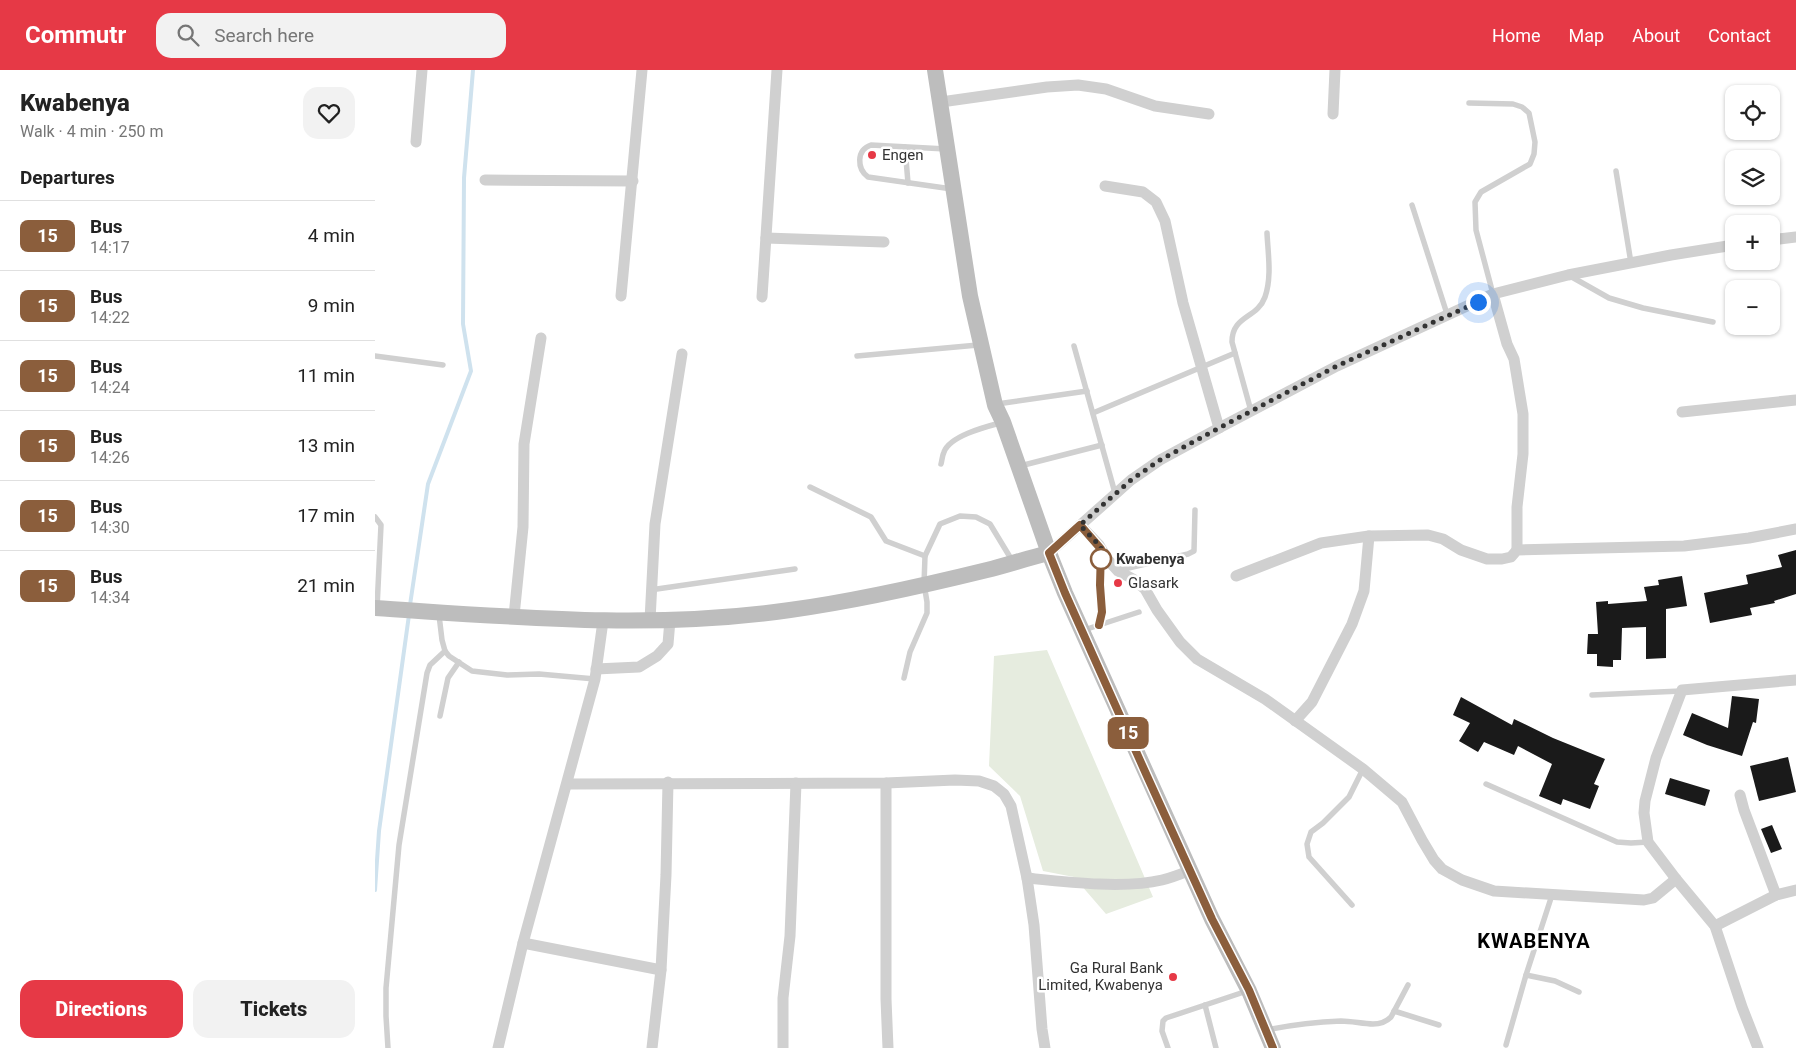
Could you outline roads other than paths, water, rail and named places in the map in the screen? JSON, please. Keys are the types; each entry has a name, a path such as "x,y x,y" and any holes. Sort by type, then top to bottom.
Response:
{"main road":[{"path":"935,70 970,296 995,405 1003,422 1049,553 1082,631 1212,919 1249,990 1273,1048"},
{"path":"376,608 603,620 670,620 743,615 791,610 924,584 1049,553"}],"street":[{"path":"416,142 422,70"},
{"path":"621,296 643,70"},
{"path":"762,297 777,70"},
{"path":"1333,114 1335,70"},
{"path":"941,102 1047,87 1078,86 1106,89 1155,106 1209,114"},
{"path":"485,180 633,182"},
{"path":"1105,186 1143,192 1156,202 1165,221 1183,303 1219,428"},
{"path":"1780,239 1796,237"},
{"path":"766,238 884,242"},
{"path":"1049,553 1115,493 1160,460 1337,366 1448,317 1493,294 1568,275 1725,247"},
{"path":"1236,576 1321,543 1369,536 1428,535 1443,538 1461,550 1487,559 1511,557 1517,550 1517,507 1523,454 1523,414 1514,360 1507,344 1493,294"},
{"path":"514,616 523,527 524,444 541,338"},
{"path":"649,620 655,524 682,354"},
{"path":"1682,412 1796,400"},
{"path":"1080,525 1118,571 1133,579 1145,589 1157,610 1180,642 1197,659 1265,699 1363,769 1402,802 1434,860 1442,869 1457,878 1487,890 1644,900 1653,898 1676,879"},
{"path":"1517,550 1684,546 1749,538 1796,529"},
{"path":"1295,721 1312,702 1352,624 1364,592 1369,536"},
{"path":"497,1048 523,943 596,674 603,620"},
{"path":"596,674 639,666 657,656 668,644 670,620"},
{"path":"1758,1048 1715,926 1648,842 1644,813 1645,801 1656,758 1681,691 1796,680"},
{"path":"567,784 668,782 886,783 955,780 979,781 994,786 1004,794 1011,806 1027,878 1035,925 1045,1048"},
{"path":"652,1048 661,970 668,782"},
{"path":"783,1048 783,998 790,936 796,783"},
{"path":"886,783 886,999 888,1048"},
{"path":"1741,795 1744,810 1777,895"},
{"path":"1027,878 1075,882 1144,883 1162,880 1191,870"},
{"path":"1715,926 1777,895 1796,890"},
{"path":"523,943 661,970"}],"lane":[{"path":"1469,103 1513,104 1522,107 1529,113 1535,142 1534,154 1530,164 1481,192 1475,202 1476,230 1493,294"},
{"path":"948,149 871,145 864,147 861,152 861,168 868,177 954,190"},
{"path":"905,147 908,183"},
{"path":"1616,171 1631,263"},
{"path":"1412,205 1448,317"},
{"path":"1251,411 1232,342 1232,332 1238,323 1259,308 1265,298 1269,282 1267,233"},
{"path":"1568,275 1609,298 1643,308 1713,322"},
{"path":"857,356 981,345"},
{"path":"1074,346 1115,493"},
{"path":"1093,413 1235,353"},
{"path":"375,356 443,366"},
{"path":"995,405 1087,391"},
{"path":"941,464 944,451 955,440 980,428 1003,422"},
{"path":"1018,466 1102,445"},
{"path":"810,486 871,517 886,541 925,556"},
{"path":"1118,571 1194,551 1195,510"},
{"path":"904,678 910,652 927,613 924,584 925,556 940,524 960,516 976,517 989,524 1013,562"},
{"path":"375,517 381,525 377,561 376,608"},
{"path":"1099,625 1102,612 1100,585 1101,549"},
{"path":"650,590 795,569"},
{"path":"433,612 445,651 449,656 472,671 507,675 596,674"},
{"path":"1082,631 1139,612"},
{"path":"388,1048 385,1016 386,988 399,845 427,674 430,665 445,651"},
{"path":"440,716 448,678 459,662"},
{"path":"1592,695 1681,691"},
{"path":"1352,906 1309,857 1307,844 1311,832 1323,823 1349,797 1363,769"},
{"path":"1486,784 1617,842 1648,842"},
{"path":"1507,1045 1526,975 1552,895"},
{"path":"1526,975 1555,981 1579,992"},
{"path":"1267,1030 1289,1025 1343,1021 1382,1023 1391,1017 1408,985"},
{"path":"1168,1048 1162,1030 1163,1021 1167,1018 1249,990"},
{"path":"1205,1005 1216,1048"},
{"path":"1394,1011 1439,1025"}],"waterway":[{"path":"410,605 428,484 471,371 463,324 464,178 473,70"},
{"path":"375,890 379,831 409,615"}],"place":[{"name":"Engen","path":"872,155"},
{"name":"Kwabenya","path":"1101,559"},
{"name":"Glasark","path":"1118,583"},
{"name":"Ga Rural Bank Limited, Kwabenya","path":"1173,977"}],"district":[{"name":"KWABENYA","path":"1534,941"}]}
